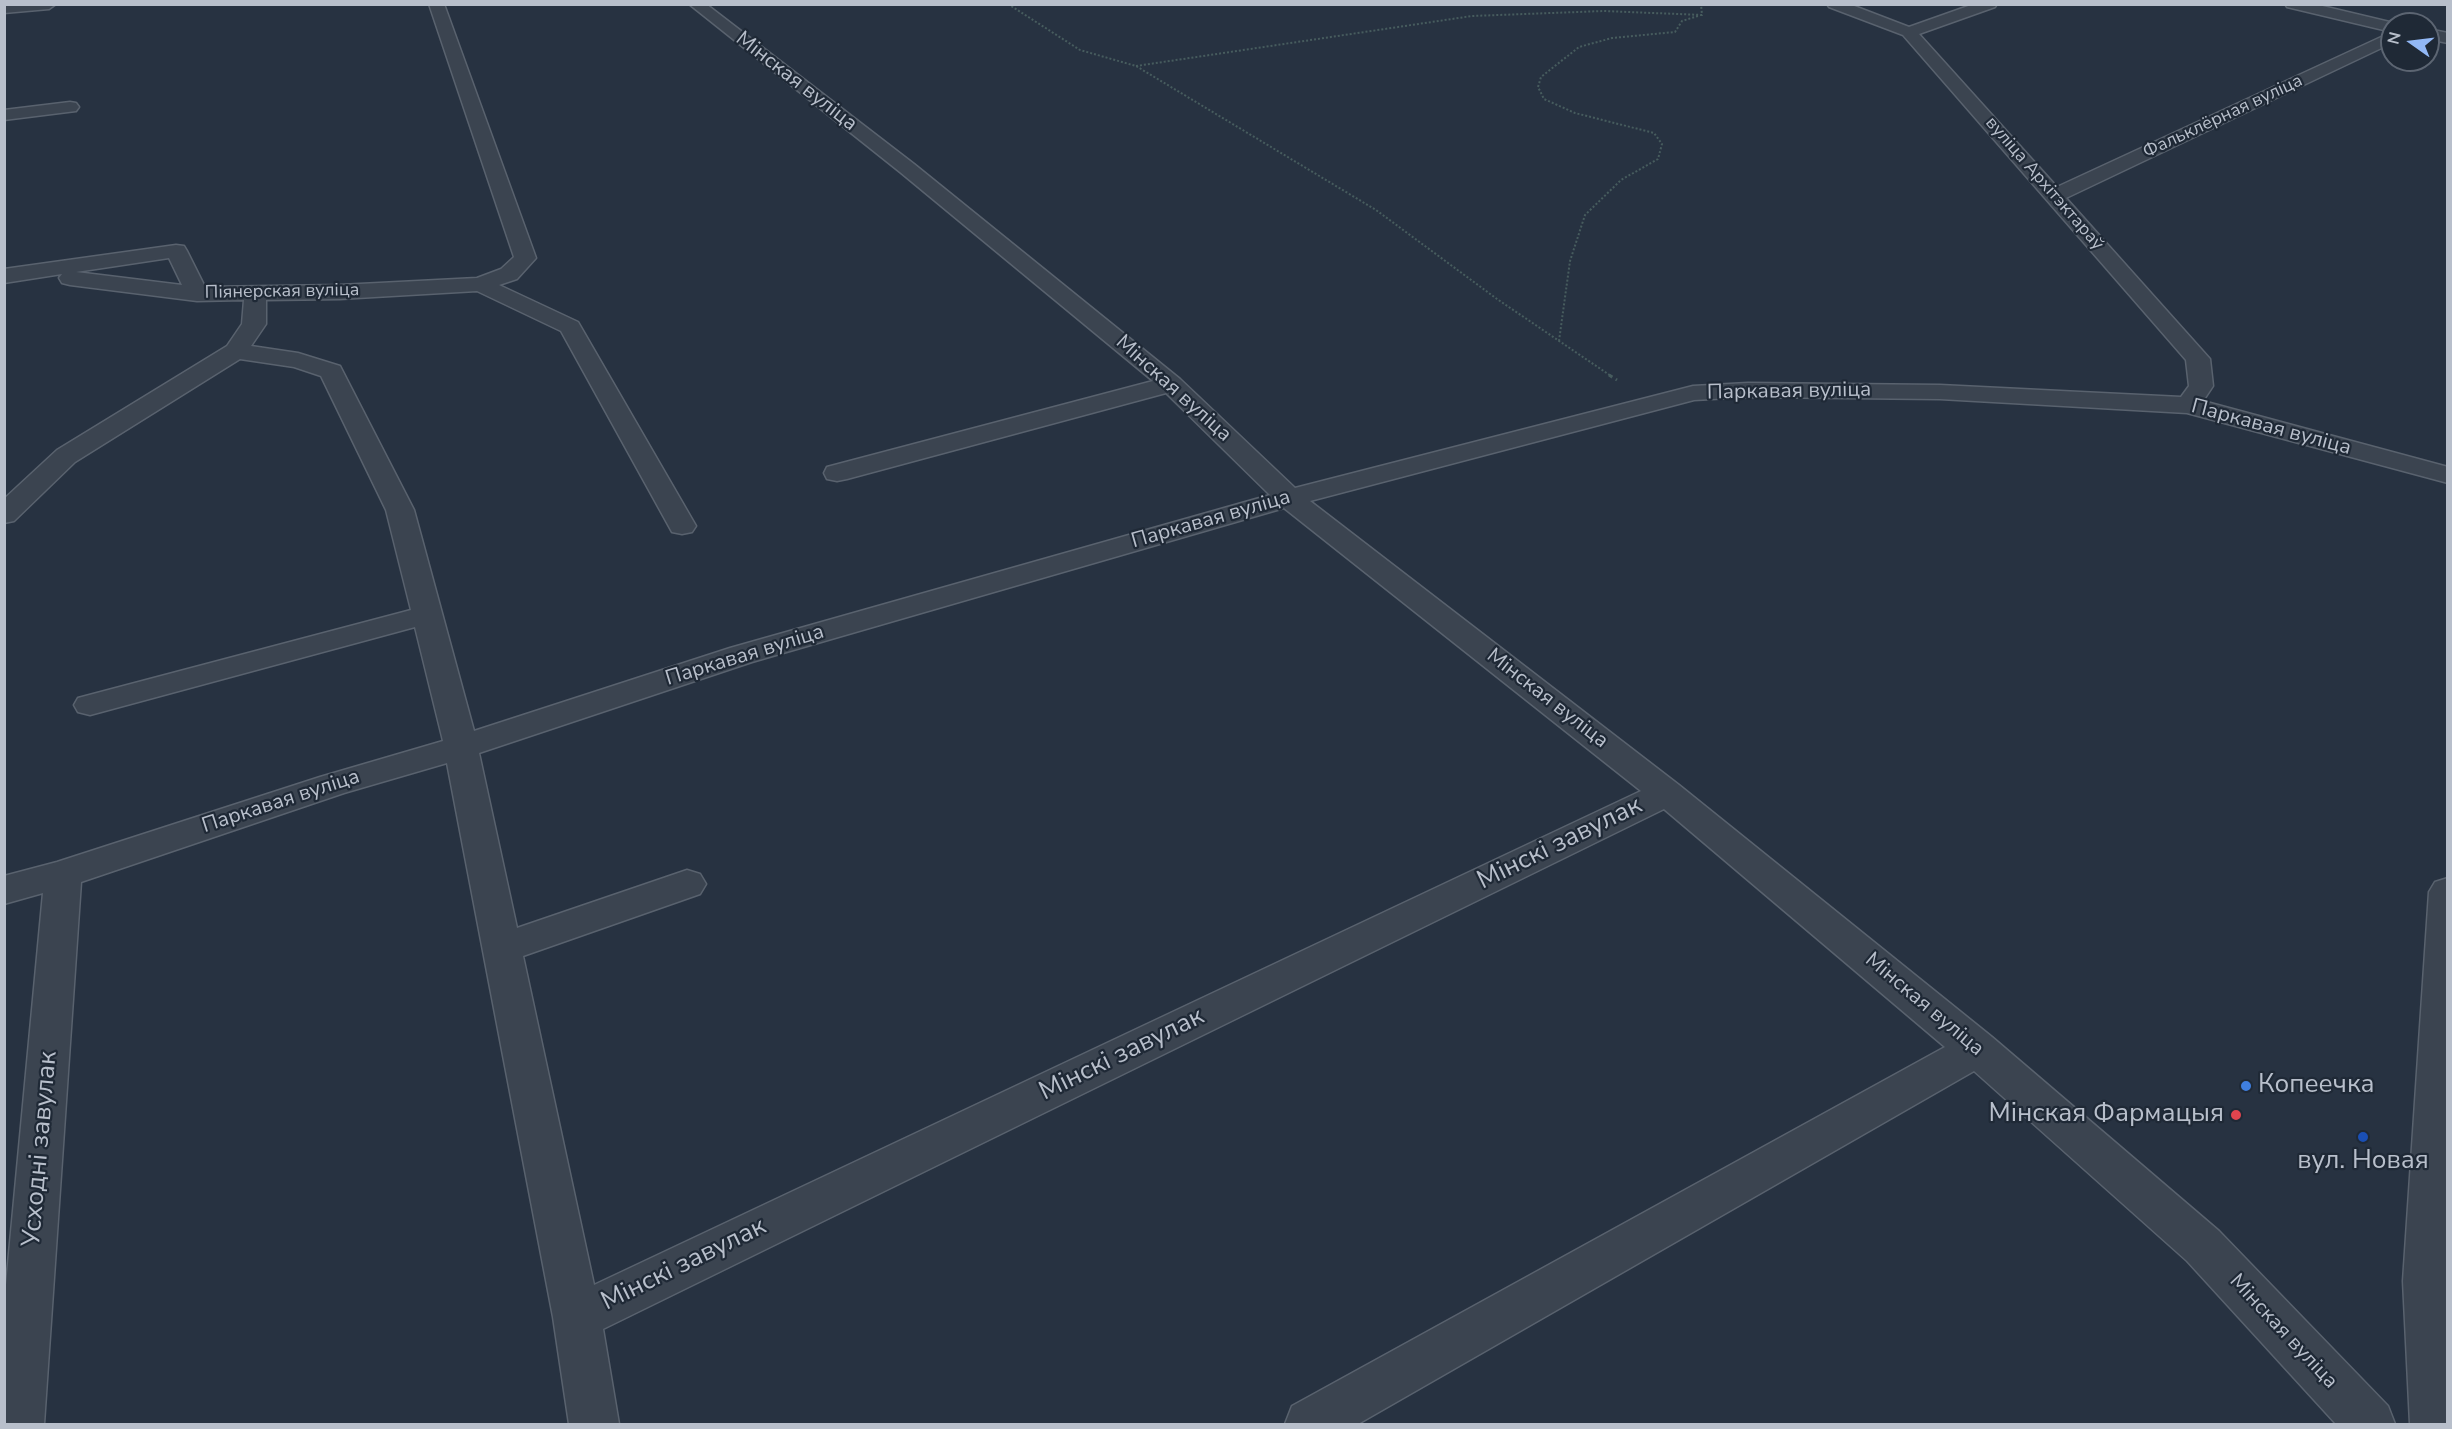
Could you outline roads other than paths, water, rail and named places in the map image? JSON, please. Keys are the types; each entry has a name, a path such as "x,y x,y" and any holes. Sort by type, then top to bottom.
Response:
{"street":[{"path":"4,9 49,4"},
{"name":"Піянерская вуліца","path":"4,276 176,251 197,294 340,292 480,284 509,274 525,258 436,4"},
{"name":"Мінская вуліца","path":"696,4 908,168 1171,384 1289,498 1667,793 1977,1049 2203,1246 2370,1425"},
{"name":"вуліца Архітэктараў","path":"1834,4 1909,32 2198,359 2201,386 2188,405"},
{"path":"1909,32 1990,4"},
{"path":"2292,4 2380,24"},
{"name":"Фальклёрная вуліца","path":"2054,196 2380,43"},
{"path":"4,116 70,107"},
{"path":"31,273 197,294"},
{"name":"Піянерская вуліца","path":"480,284 570,327 682,526"},
{"path":"4,515 66,456 236,351 254,324 255,293"},
{"path":"236,351 298,360 331,371 400,510 461,747 577,1317 594,1425"},
{"path":"837,473 1171,384"},
{"name":"Паркавая вуліца","path":"4,890 63,874 332,785 461,747 741,655 1289,498 1693,393 1748,390 1940,392 2188,405 2448,475"},
{"path":"90,705 426,615"},
{"name":"Мінскі завулак","path":"577,1317 1667,793"},
{"name":"Усходні завулак","path":"19,1425 63,874"},
{"path":"502,948 687,884"},
{"path":"2435,1425 2427,1281 2448,892"},
{"path":"1310,1425 1977,1049"}],"place":[{"name":"Копеечка","path":"2246,1086"},
{"name":"Мінская Фармацыя","path":"2236,1115"},
{"name":"вул. Новая","path":"2363,1137"}]}
